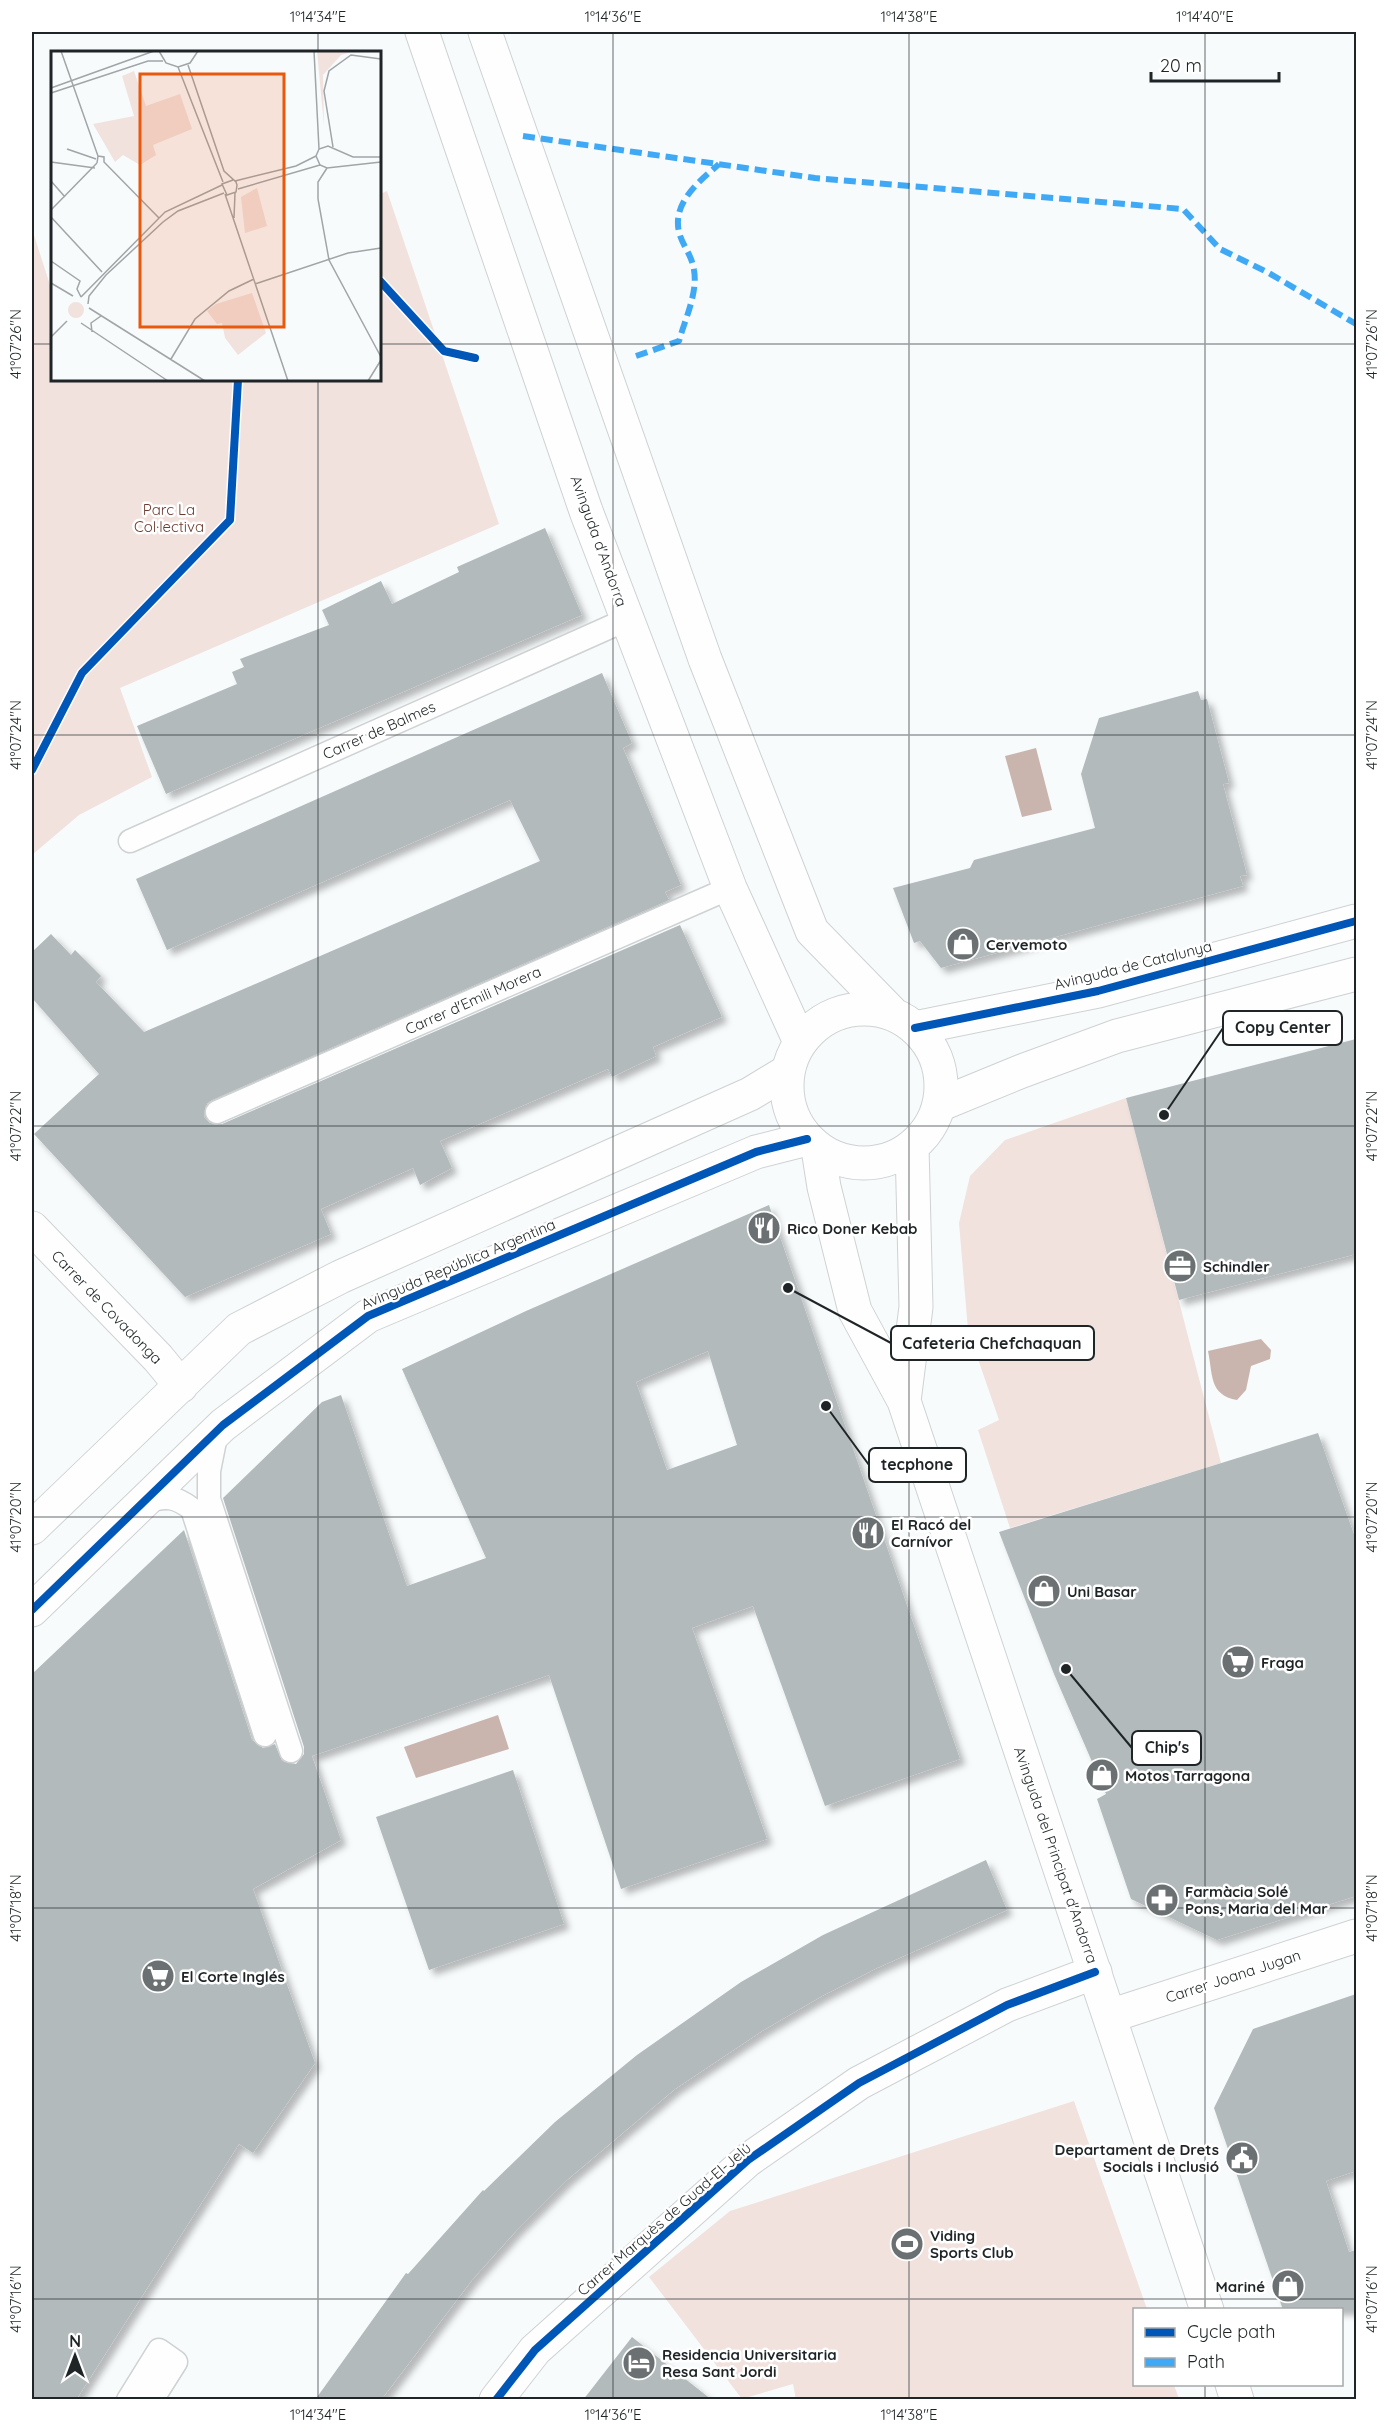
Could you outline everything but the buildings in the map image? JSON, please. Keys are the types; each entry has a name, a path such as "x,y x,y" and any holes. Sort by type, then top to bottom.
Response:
{"main road":[{"name":"Avinguda d'Andorra","path":"422,32 428,42 586,511 794,1056"},
{"path":"485,32 705,659 812,931 904,1021 925,1038 938,1063 941,1091 939,1105 929,1128 912,1146 895,1157 866,1164 836,1159 813,1144 798,1127 787,1100 794,1056"},
{"name":"Avinguda de Catalunya","path":"904,1021 1098,991 1356,921"},
{"path":"939,1105 1117,1036 1356,974"},
{"path":"32,1528 239,1329 340,1277 750,1094 794,1056 823,1020 842,1012 863,1009 904,1021"},
{"name":"Avinguda del Principat d'Andorra","path":"813,1144 855,1311 904,1401 1206,2308"},
{"name":"Avinguda República Argentina","path":"32,1610 218,1430 368,1316 756,1152 813,1144"},
{"name":"Avinguda del Principat d'Andorra","path":"904,1401 916,1306 912,1146"},
{"name":"Carrer de Covadonga","path":"32,1228 158,1358 181,1386"},
{"name":"Carrer Joana Jugan","path":"1110,2016 1356,1936"},
{"name":"Carrer Marquès de Guad-El-Jelú","path":"496,2400 535,2350 748,2160 869,2077 1007,2005 1095,1972"}],"lane":[{"name":"Carrer de Balmes","path":"130,841 628,619"},
{"name":"Carrer d'Emili Morera","path":"217,1112 730,888"},
{"path":"218,1430 209,1471 209,1499 291,1751"},
{"path":"146,1501 166,1496 179,1499 192,1509 265,1735"},
{"path":"128,2400 159,2350 176,2362 152,2400"}],"green space":[{"name":"Parc La Col·lectiva","path":"387,191 499,524 120,688 152,777 79,815 32,855 32,229 51,288 51,381 381,381 381,194"},
{"path":"1126,1098 1221,1463 1010,1528 978,1430 999,1420 968,1330 959,1223 970,1176 1005,1140"},
{"name":"Viding Sports Club","path":"1074,2101 1147,2308 1133,2308 1133,2386 1174,2386 1179,2399 796,2400 793,2384 742,2399 649,2277 730,2211"}],"shaded area":[{"path":"1036,748 1052,810 1022,817 1005,756"},
{"path":"1261,1339 1271,1350 1270,1359 1251,1366 1246,1390 1237,1400 1221,1394 1214,1383 1208,1351"},
{"path":"498,1715 509,1749 416,1778 404,1747"}],"marked path":[{"path":"523,136 815,178 1183,209 1220,249 1267,272 1356,324"},
{"path":"636,356 679,341 693,297 695,279 691,260 679,232 680,211 689,193 719,164"}],"cycle path":[{"path":"381,282 444,351 475,358"},
{"path":"32,770 82,673 230,520 238,381"},
{"path":"915,1028 1098,991 1356,921"},
{"path":"32,1610 223,1425 368,1316 756,1152 807,1139"},
{"path":"496,2400 535,2350 748,2160 859,2083 1007,2005 1095,1972"}],"place":[{"name":"Cervemoto","path":"963,944"},
{"name":"Copy Center","path":"1164,1115"},
{"name":"Rico Doner Kebab","path":"764,1228"},
{"name":"Schindler","path":"1180,1266"},
{"name":"Cafeteria Chefchaquan","path":"788,1288"},
{"name":"tecphone","path":"826,1406"},
{"name":"El Racó del Carnívor","path":"868,1533"},
{"name":"Uni Basar","path":"1044,1591"},
{"name":"Fraga","path":"1238,1662"},
{"name":"Chip's","path":"1066,1669"},
{"name":"Motos Tarragona","path":"1102,1775"},
{"name":"Farmàcia Solé Pons, Maria del Mar","path":"1162,1900"},
{"name":"El Corte Inglés","path":"158,1976"},
{"name":"Departament de Drets Socials i Inclusió","path":"1242,2158"},
{"name":"Viding Sports Club","path":"907,2244"},
{"name":"Mariné","path":"1288,2286"},
{"name":"Residencia Universitaria Resa Sant Jordi","path":"639,2363"}]}
